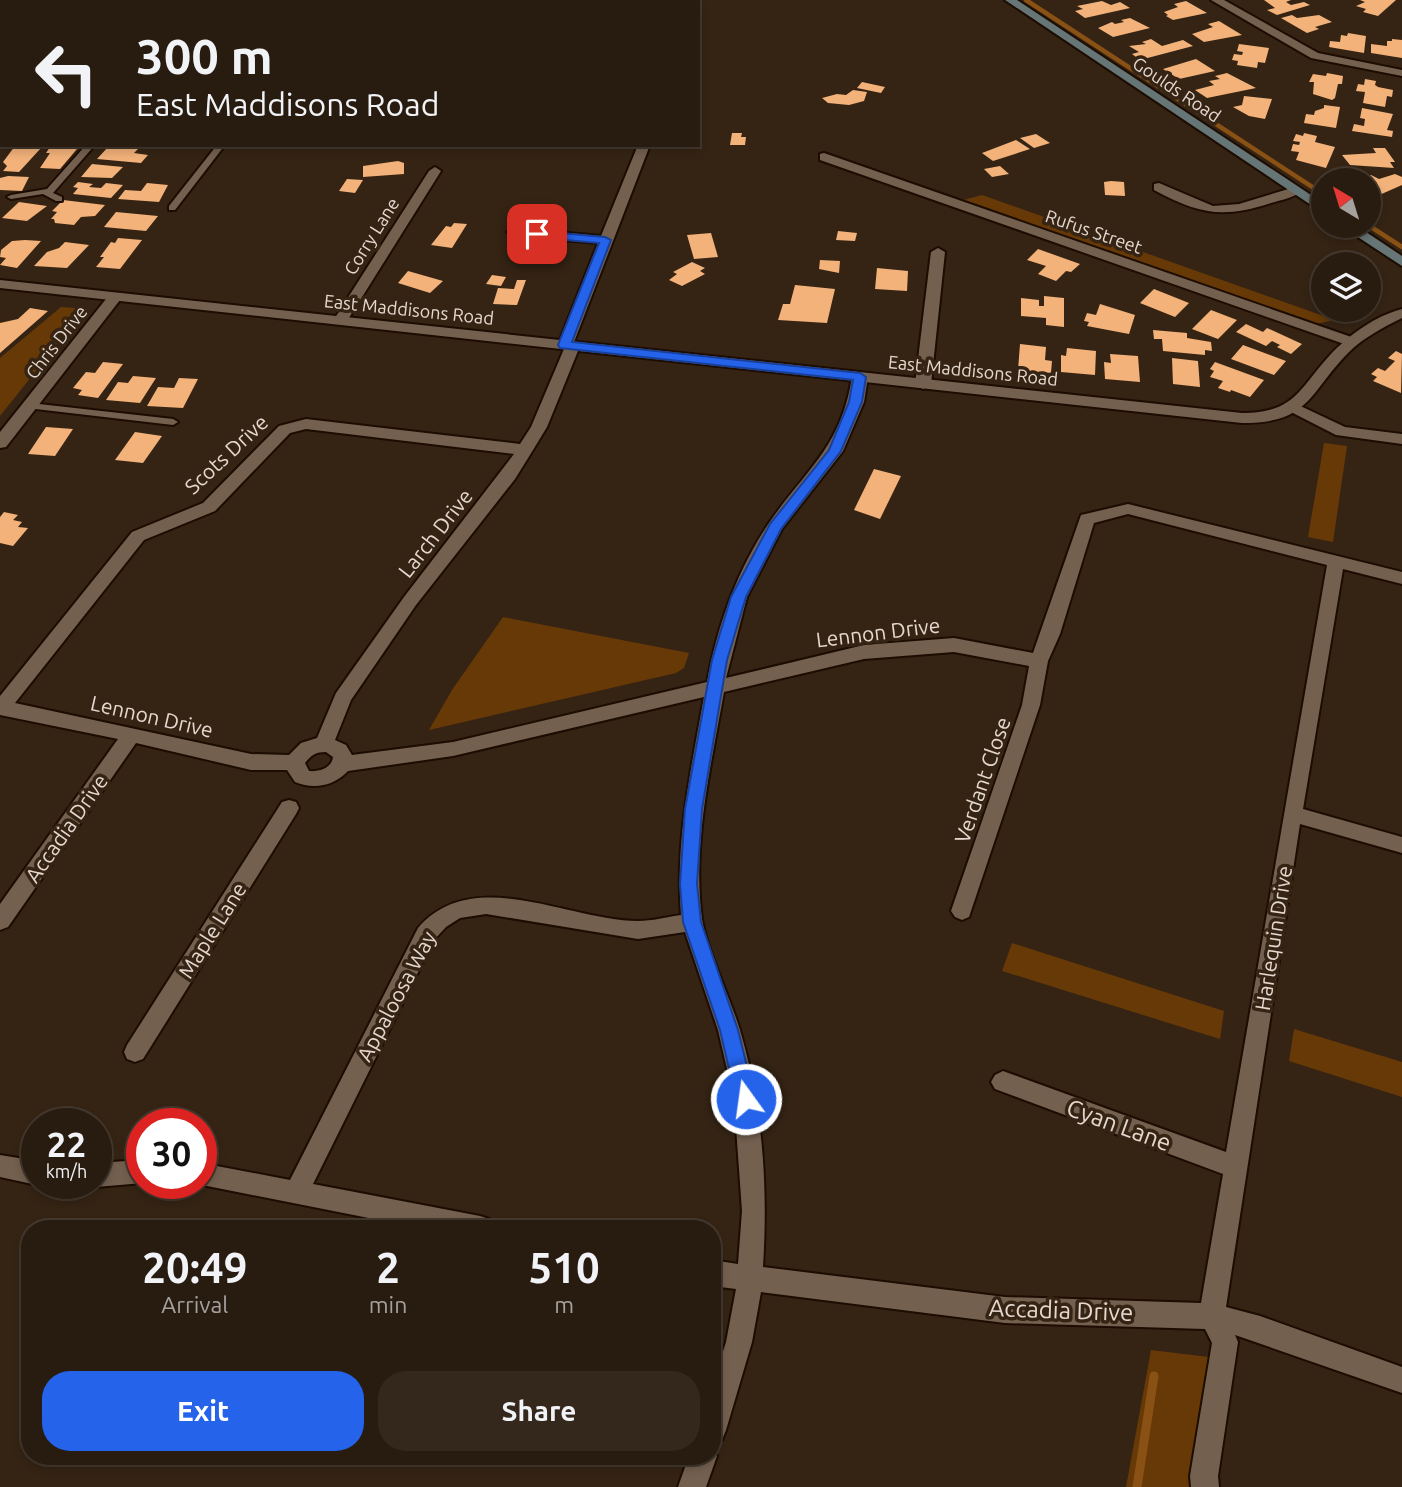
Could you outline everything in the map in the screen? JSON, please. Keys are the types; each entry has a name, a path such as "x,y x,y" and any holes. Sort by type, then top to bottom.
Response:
{"main road":[{"name":"Goulds Road","path":"1010,0 1311,201"},
{"path":"1366,238 1402,262"}],"street":[{"path":"1216,0 1315,56 1402,73"},
{"name":"Larch Drive","path":"324,744 343,698 402,612 509,475 539,428 605,240 643,147"},
{"name":"Rufus Street","path":"824,157 1352,342"},
{"name":"Corry Lane","path":"340,321 435,171"},
{"path":"1159,187 1181,200 1218,213 1239,210 1295,191"},
{"path":"514,232 605,240"},
{"path":"922,384 939,252"},
{"name":"East Maddisons Road","path":"0,284 1241,418 1270,416 1294,408"},
{"name":"Chris Drive","path":"0,443 116,296"},
{"path":"1402,313 1352,342 1331,363 1312,392 1294,408 1342,432 1402,439"},
{"path":"721,1401 739,1342 750,1279 754,1211 746,1099 729,1030 692,922 689,884 694,809 726,631 738,597 775,527 835,451 856,402 860,377"},
{"name":"Scots Drive","path":"0,708 138,536 209,507 285,429 306,424 525,450"},
{"path":"1039,661 1051,634 1087,519 1129,509 1402,578"},
{"name":"Harlequin Drive","path":"1212,1316 1292,814 1336,561"},
{"name":"Lennon Drive","path":"0,708 34,713 251,762 295,763 301,776 319,780 337,771 342,764 453,749 851,654 906,647 954,645 1039,661"},
{"name":"Verdant Close","path":"962,911 1031,705 1039,661"},
{"name":"Accadia Drive","path":"0,920 131,735"},
{"path":"295,763 305,749 324,744 340,750 343,756 342,764"},
{"name":"Maple Lane","path":"135,1052 289,808"},
{"path":"1292,814 1402,845"},
{"name":"Appaloosa Way","path":"296,1193 426,934 436,920 468,906 486,905 638,930 692,922"},
{"name":"Cyan Lane","path":"1003,1082 1236,1167"},
{"path":"0,1166 21,1170"},
{"path":"217,1178 438,1220"},
{"name":"Accadia Drive","path":"721,1274 1005,1310 1212,1316 1260,1329 1402,1380"},
{"path":"1205,1487 1204,1476 1225,1342 1212,1316"},
{"path":"692,1487 700,1465"}],"lane":[{"path":"11,197 49,192 89,147"},
{"path":"172,208 219,147"},
{"path":"49,192 59,199"},
{"path":"30,406 173,422"}],"shaded area":[{"path":"982,195 1311,312 1311,322 1325,322 1311,325 960,201"},
{"path":"61,307 77,308 82,313 0,416 0,358"},
{"path":"1324,443 1347,446 1333,542 1308,537"},
{"path":"503,617 689,653 684,668 676,673 429,730 452,690"},
{"path":"1012,943 1224,1011 1220,1039 1002,971"},
{"path":"1294,1029 1402,1062 1402,1097 1289,1061"},
{"path":"1151,1350 1217,1358 1190,1487 1126,1487"}],"building":[{"path":"1264,0 1291,0 1286,2 1291,5 1304,2 1310,5 1277,15 1267,10 1275,8"},
{"path":"1360,0 1396,0 1378,16 1363,12 1366,9 1356,6 1365,2"},
{"path":"1102,1 1111,5 1120,2 1130,8 1085,18 1075,11 1083,9 1077,6"},
{"path":"1186,1 1207,13 1173,20 1166,16 1168,15 1164,12 1178,7 1174,4"},
{"path":"1292,15 1297,18 1319,15 1332,22 1315,27 1319,29 1307,33 1281,18"},
{"path":"1130,18 1150,28 1113,37 1098,28 1112,22 1124,22 1121,20"},
{"path":"1219,21 1242,35 1204,42 1192,34 1213,27 1208,24"},
{"path":"1348,33 1366,36 1364,53 1329,47 1330,41 1340,42 1341,35 1347,36"},
{"path":"1151,39 1162,46 1183,40 1193,46 1140,60 1132,54 1139,52 1129,46 1146,44 1142,42"},
{"path":"1402,40 1402,58 1371,53 1371,44 1387,46 1387,41"},
{"path":"1239,44 1269,48 1265,63 1258,62 1257,68 1237,65 1238,61 1232,60 1234,54 1242,55 1243,52 1237,51"},
{"path":"1196,59 1215,71 1179,79 1163,69"},
{"path":"1227,73 1256,88 1207,98 1195,90 1214,85 1209,81 1220,79 1215,76"},
{"path":"1327,73 1343,76 1342,84 1338,84 1335,98 1332,100 1313,94 1314,82 1309,82 1313,74 1326,76"},
{"path":"1365,79 1376,81 1375,85 1378,87 1393,90 1392,97 1387,96 1385,107 1363,103 1365,92 1356,91 1358,84 1364,85"},
{"path":"862,82 885,87 881,93 857,88"},
{"path":"853,90 867,92 864,101 849,105 828,103 822,98 837,94 846,95"},
{"path":"1244,96 1272,99 1265,119 1249,116 1233,107 1242,105"},
{"path":"1324,105 1340,107 1336,128 1304,123 1306,114 1314,115 1315,111 1324,108"},
{"path":"1362,108 1393,114 1387,130 1393,131 1392,137 1352,131 1354,124 1364,126 1365,119 1360,118"},
{"path":"732,133 742,133 741,137 746,137 745,145 730,145"},
{"path":"1304,133 1317,136 1315,142 1335,147 1326,168 1296,160 1299,152 1291,151 1293,144 1299,145 1300,142 1293,141 1296,134 1303,136"},
{"path":"1036,134 1050,143 1034,148 1020,138"},
{"path":"1016,140 1030,149 993,161 982,153"},
{"path":"14,147 41,148 19,172 3,171 7,166 3,162"},
{"path":"50,147 77,149 60,169 40,168 50,153 46,153"},
{"path":"108,147 138,149 134,153 148,155 141,163 97,159"},
{"path":"1373,148 1385,148 1395,162 1390,162 1394,168 1350,165 1342,155 1376,153"},
{"path":"398,161 404,163 404,174 363,177 363,166"},
{"path":"92,164 123,167 112,178 81,177"},
{"path":"1000,166 1009,174 992,177 984,169"},
{"path":"1395,174 1402,177 1402,185 1381,194 1381,178"},
{"path":"29,177 22,191 0,190 0,178"},
{"path":"347,179 363,180 355,193 339,191"},
{"path":"78,182 101,188 106,183 123,185 111,198 73,194 78,188 73,187"},
{"path":"1104,182 1124,182 1125,196 1105,195"},
{"path":"147,183 168,185 159,202 118,199 125,190 141,191"},
{"path":"63,200 105,205 95,216 81,217 74,225 55,223 54,219 51,219 57,212 52,211"},
{"path":"19,202 47,206 27,221 2,218"},
{"path":"116,212 158,216 146,231 104,227"},
{"path":"454,223 467,224 452,248 431,245 446,226 451,227"},
{"path":"838,231 857,233 855,241 836,240"},
{"path":"711,233 718,257 694,259 687,235"},
{"path":"118,238 142,240 120,269 96,267 111,242 115,243"},
{"path":"12,241 41,241 17,268 0,265 6,258 0,257 1,250"},
{"path":"65,242 89,245 67,268 34,266 47,252 59,248"},
{"path":"1038,249 1080,264 1071,272 1066,271 1056,281 1038,274 1046,266 1027,260"},
{"path":"820,260 840,261 839,273 819,269"},
{"path":"692,262 705,268 700,271 705,274 682,286 669,280 677,274 673,272"},
{"path":"877,268 908,271 907,291 875,289"},
{"path":"408,271 443,281 430,293 398,283"},
{"path":"492,275 506,277 501,286 486,284"},
{"path":"517,280 526,280 517,305 493,304 498,288 514,289"},
{"path":"795,285 835,289 827,323 778,320 783,304 790,304"},
{"path":"1154,289 1189,303 1175,317 1140,303"},
{"path":"1044,296 1064,298 1064,327 1046,325 1046,318 1021,316 1021,298 1039,300 1039,306 1044,306"},
{"path":"1100,304 1135,315 1129,334 1087,326 1089,322 1084,321 1087,313 1096,315"},
{"path":"30,308 48,311 0,353 0,323 18,319"},
{"path":"1211,310 1237,320 1218,339 1192,329"},
{"path":"1246,324 1263,332 1267,328 1302,344 1291,354 1277,347 1280,345 1272,341 1266,346 1236,332"},
{"path":"1153,330 1187,333 1187,338 1211,342 1212,351 1205,350 1205,355 1163,351 1162,339 1154,339"},
{"path":"1020,344 1046,347 1045,360 1052,361 1051,373 1018,370"},
{"path":"1243,345 1286,361 1274,375 1231,359"},
{"path":"1067,348 1096,351 1095,375 1061,372 1061,355 1066,356"},
{"path":"1396,351 1402,354 1401,393 1373,381 1377,377 1371,374 1378,368 1385,371 1395,361 1388,358"},
{"path":"1110,354 1138,356 1140,382 1105,379 1104,362 1111,363"},
{"path":"1172,358 1198,361 1200,387 1173,384"},
{"path":"103,362 123,364 98,398 78,395 82,390 73,388 86,372 95,373"},
{"path":"1215,362 1264,380 1250,397 1218,388 1223,381 1210,377 1214,371 1210,369"},
{"path":"133,376 156,378 140,403 106,400 118,382 128,383"},
{"path":"179,378 198,379 183,408 147,406 158,387 174,388"},
{"path":"46,427 73,429 55,456 28,454"},
{"path":"135,432 162,436 143,463 115,460"},
{"path":"874,469 901,476 880,519 854,510"},
{"path":"4,512 18,515 13,520 22,522 18,527 28,528 13,546 0,543 0,517"}],"waterway":[{"path":"1026,0 1311,186"},
{"path":"1381,233 1402,247"},
{"path":"1137,1487 1154,1376"}],"route":[{"path":"537,234 605,240 565,345 860,377 856,402 835,451 775,527 738,597 726,631 694,809 689,884 692,922 729,1030 746,1099"}]}
